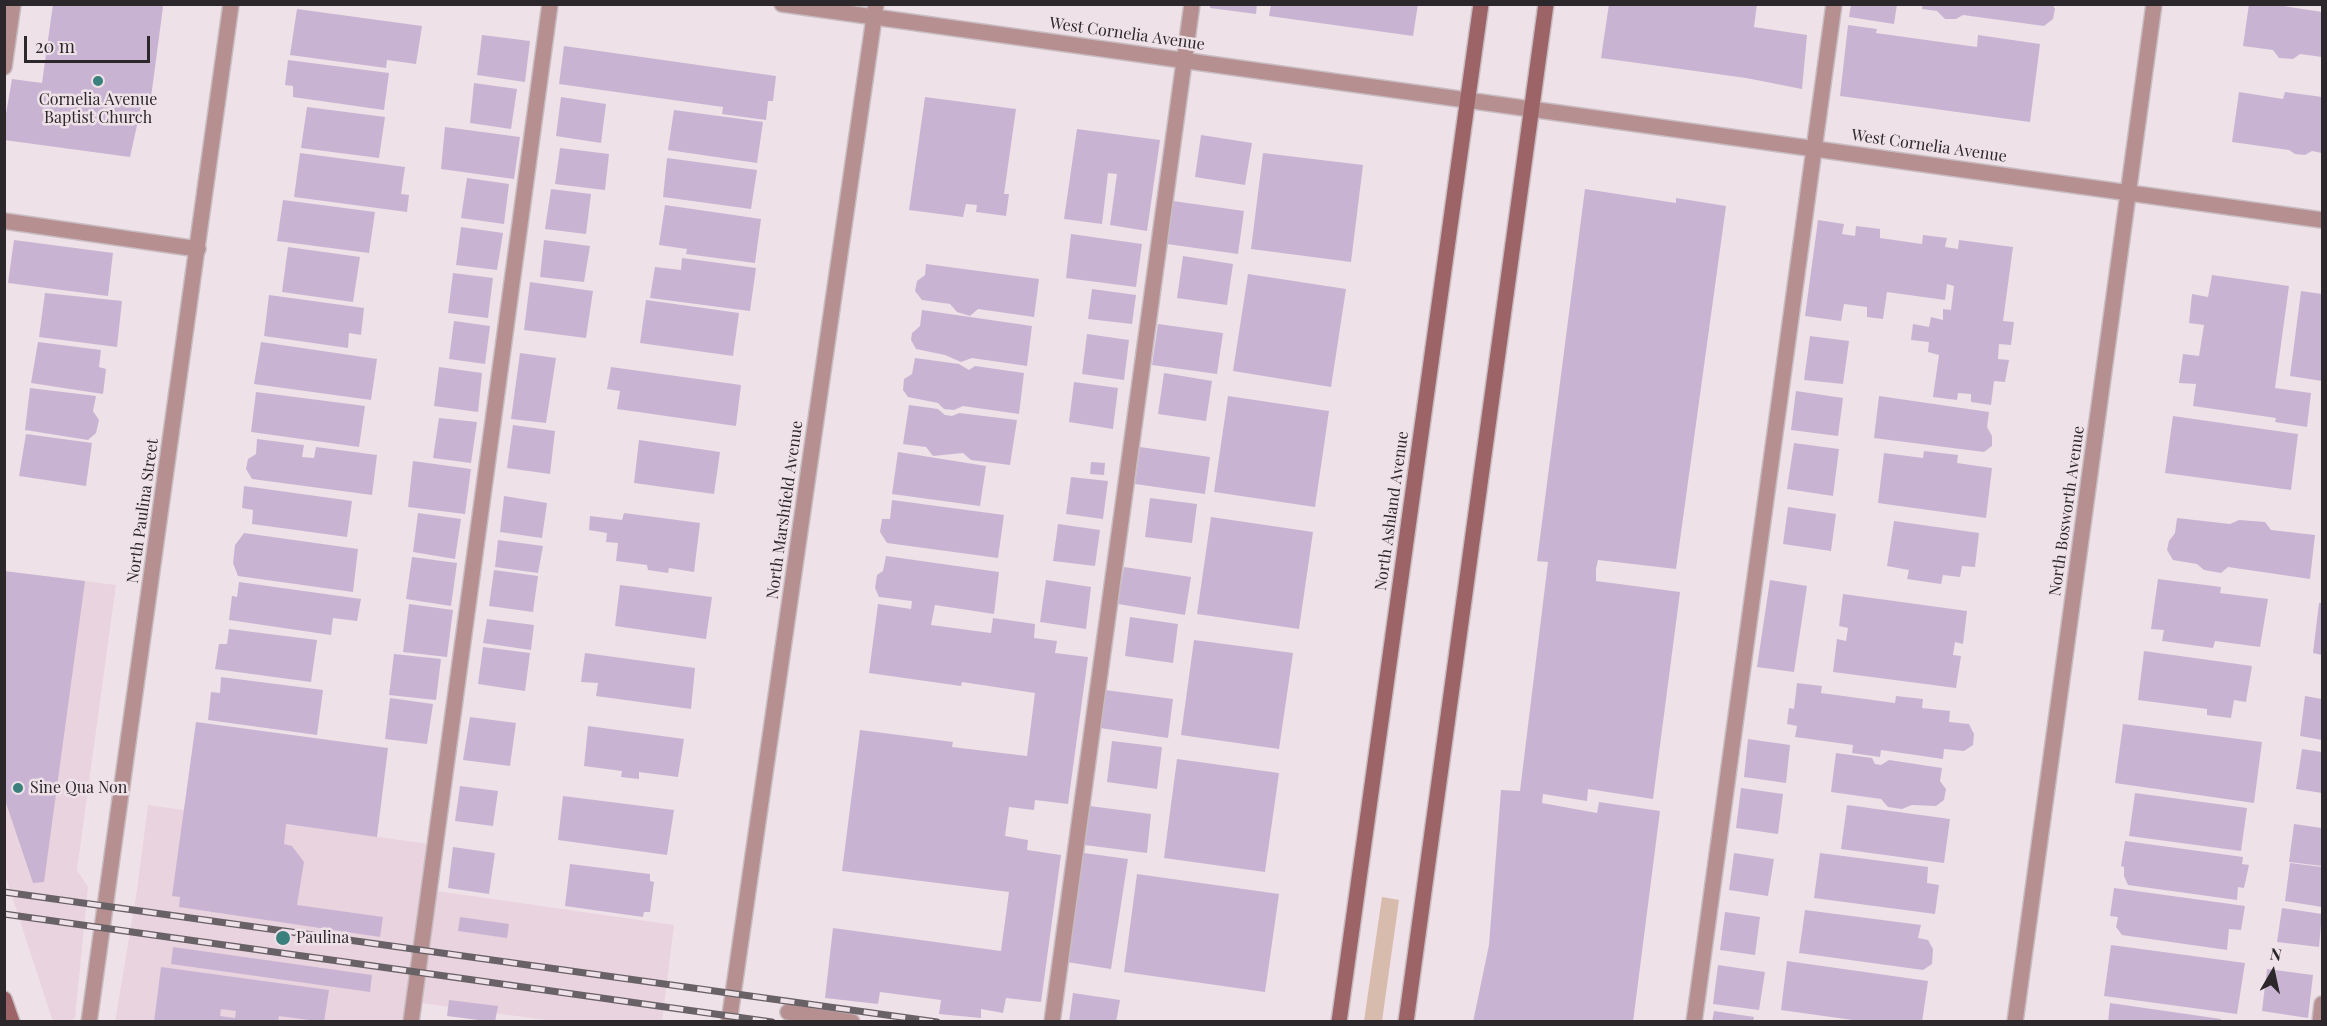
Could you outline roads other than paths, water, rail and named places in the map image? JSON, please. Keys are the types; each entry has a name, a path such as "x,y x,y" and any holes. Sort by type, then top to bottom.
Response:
{"main road":[{"name":"North Ashland Avenue","path":"1339,1022 1481,4"},
{"path":"1406,1022 1546,4"},
{"path":"4,999 12,1022"}],"street":[{"path":"4,67 13,4"},
{"name":"North Paulina Street","path":"89,1022 231,4"},
{"path":"411,1022 550,4"},
{"name":"West Cornelia Avenue","path":"782,4 875,11 1184,61 2322,220"},
{"path":"1052,1022 1192,4"},
{"path":"1694,1022 1834,4"},
{"name":"North Bosworth Avenue","path":"2015,1022 2154,4"},
{"name":"North Marshfield Avenue","path":"729,1022 875,11"},
{"path":"4,221 198,249"},
{"path":"2320,1022 2322,1004"},
{"path":"788,1012 852,1022"}],"railway":[{"path":"4,892 937,1022"},
{"path":"4,914 772,1022"}],"place":[{"name":"Cornelia Avenue Baptist Church","path":"98,81"},
{"name":"Sine Qua Non","path":"18,788"},
{"name":"Paulina","path":"283,938"}]}
